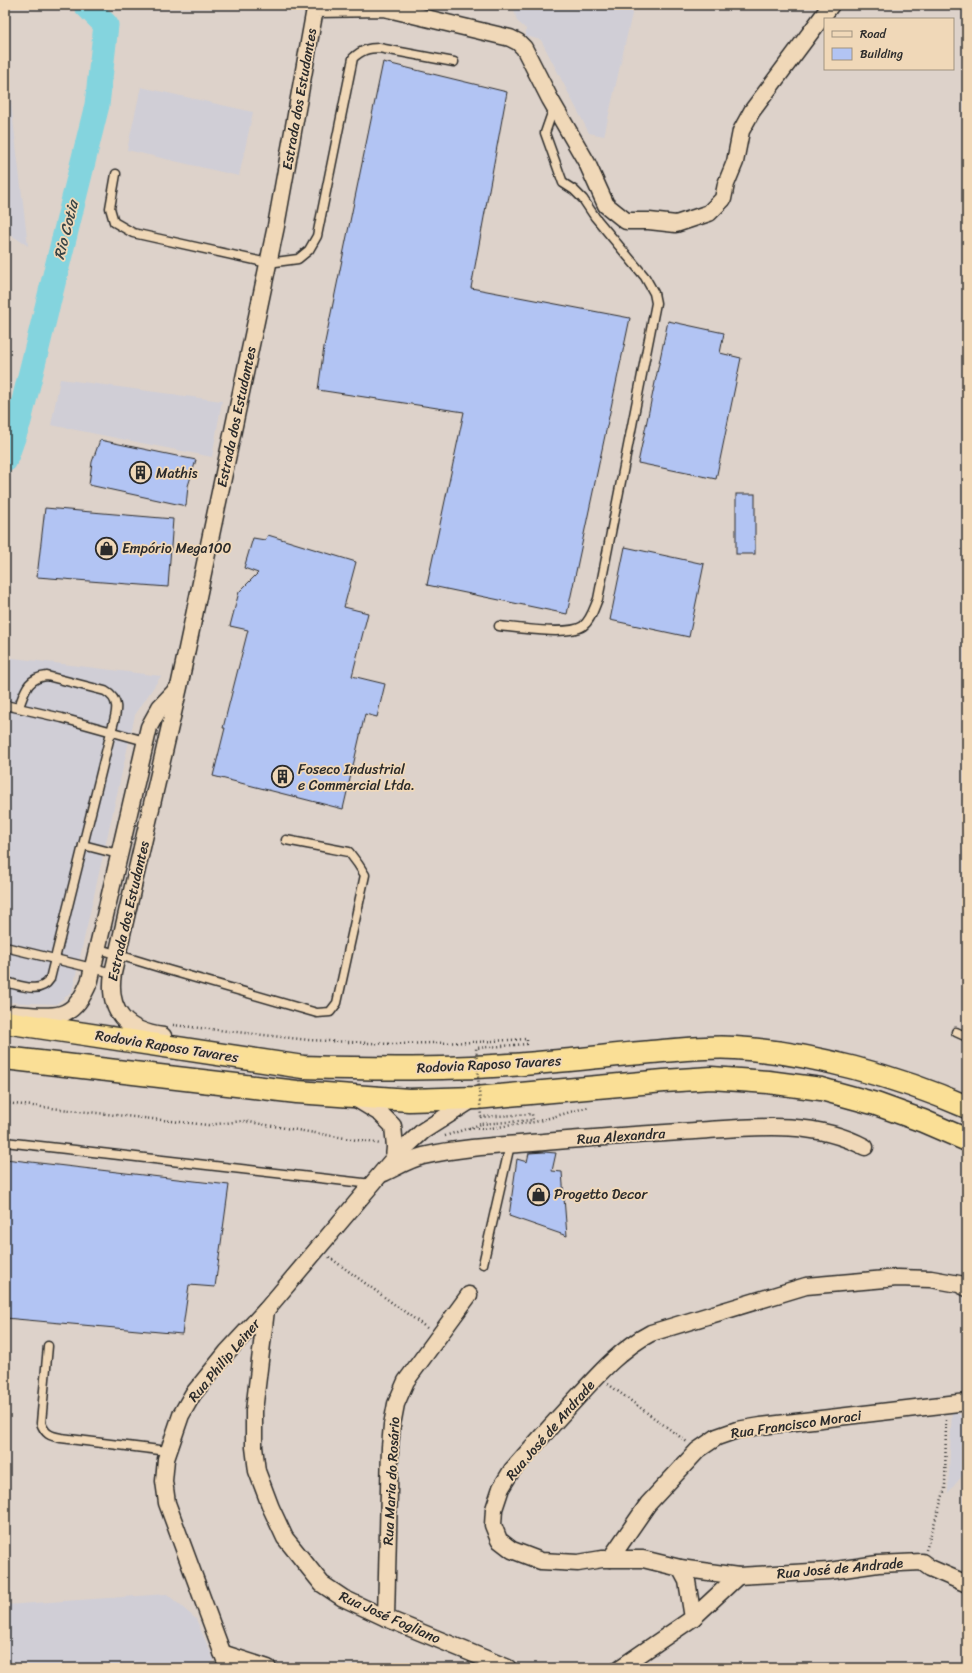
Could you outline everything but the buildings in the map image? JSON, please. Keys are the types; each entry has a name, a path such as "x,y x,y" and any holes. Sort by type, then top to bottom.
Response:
{"highway":[{"name":"Rodovia Raposo Tavares","path":"5,1022 303,1067 438,1069 510,1065 690,1049 735,1048 780,1052 840,1064 947,1098 961,1100"},
{"name":"Rodovia Raposo Tavares","path":"5,1058 297,1092 409,1100 476,1098 664,1080 711,1078 768,1082 821,1089 876,1104 967,1140"}],"street":[{"name":"Estrada dos Estudantes","path":"303,1067 244,1048 143,1032 124,1020 115,1006 112,996 113,973 117,954 179,687 268,263 316,9 384,8 510,38 518,42 524,48 554,106 587,163 606,205 626,221 649,221 676,224 709,213 723,199 726,184 735,162 741,131 752,111 831,5"},
{"name":"Estrada dos Estudantes","path":"5,1014 52,1016 63,1014 72,1009 79,1002 90,980 96,948 145,741 154,717 160,707 179,687"},
{"path":"145,741 166,746"},
{"path":"351,1096 389,1120 393,1126 394,1152"},
{"name":"Rua Philip Leiner","path":"225,1661 167,1503 164,1481 166,1459 181,1415 193,1394 375,1180 394,1152 422,1131 476,1098"},
{"name":"Rua Alexandra","path":"375,1180 422,1156 456,1150 626,1135 756,1127 795,1128 826,1132 848,1138 865,1147"},
{"name":"Rua José de Andrade","path":"922,1562 878,1564 829,1571 738,1576 680,1568 643,1559 610,1559 578,1563 542,1561 512,1550 499,1540 493,1525 494,1509 501,1488 512,1470 597,1376 623,1350 637,1340 651,1333 806,1286 897,1278 931,1279 958,1284 967,1288"},
{"name":"Rua Maria do Rosário","path":"386,1618 392,1425 396,1404 406,1380 469,1295"},
{"name":"Rua José Fogliano","path":"266,1310 254,1411 254,1447 257,1471 284,1538 322,1584 343,1598 386,1618 508,1668"},
{"name":"Rua Francisco Moraci","path":"610,1559 648,1504 698,1450 717,1437 737,1430 967,1402"},
{"path":"922,1562 930,1568 967,1584"},
{"path":"680,1568 687,1581 693,1618"},
{"path":"620,1668 693,1618 738,1576"},
{"path":"225,1661 268,1668"}],"lane":[{"path":"116,174 110,208 114,222 133,233 268,263 298,259 309,250 317,236 353,58 360,51 369,48 379,48 454,62"},
{"path":"499,626 557,631 572,630 583,626 590,617 598,599 656,303 654,293 645,277 595,217 583,199 574,190 563,183 545,133 554,106"},
{"path":"5,982 31,988 41,988 47,985 50,979 111,732 116,702 112,695 105,691 47,676 38,677 31,682 26,688 19,707"},
{"path":"5,705 19,707 145,741"},
{"path":"96,948 317,1013 330,1012 336,1003 365,875 349,852 286,840"},
{"path":"83,845 118,854"},
{"path":"5,947 113,973"},
{"path":"956,1032 967,1037"},
{"path":"5,1142 375,1180"},
{"path":"483,1264 510,1146"},
{"path":"48,1346 41,1423 44,1430 50,1436 168,1451"}],"path":[{"path":"171,1025 309,1040 391,1044 527,1039 527,1044 476,1048 481,1117 532,1114 533,1120 481,1124 432,1140 422,1131"},
{"path":"5,1104 208,1125 243,1121 394,1152"},
{"path":"469,1128 483,1128 535,1122 595,1105"},
{"path":"317,1249 438,1336"},
{"path":"597,1376 698,1450"},
{"path":"922,1562 945,1489 946,1405"}],"shaded area":[{"path":"513,5 634,5 604,136 589,133 541,40 526,36 526,29 517,21"},
{"path":"5,52 28,246 5,231"},
{"path":"141,87 253,112 239,176 127,150"},
{"path":"60,379 222,401 212,457 51,425"},
{"path":"5,657 161,676 135,715 72,992 56,1004 5,1002"},
{"path":"952,1410 967,1419 967,1470 948,1493"},
{"path":"167,1594 196,1619 214,1660 207,1668 5,1668 5,1605"}],"waterway":[{"name":"Rio Cotia","path":"5,460 19,421 97,105 106,25 86,5"}],"place":[{"name":"Mathis","path":"141,473"},
{"name":"Empório Mega100","path":"106,548"},
{"name":"Foseco Industrial e Commercial Ltda.","path":"282,777"},
{"name":"Progetto Decor","path":"538,1194"}]}
